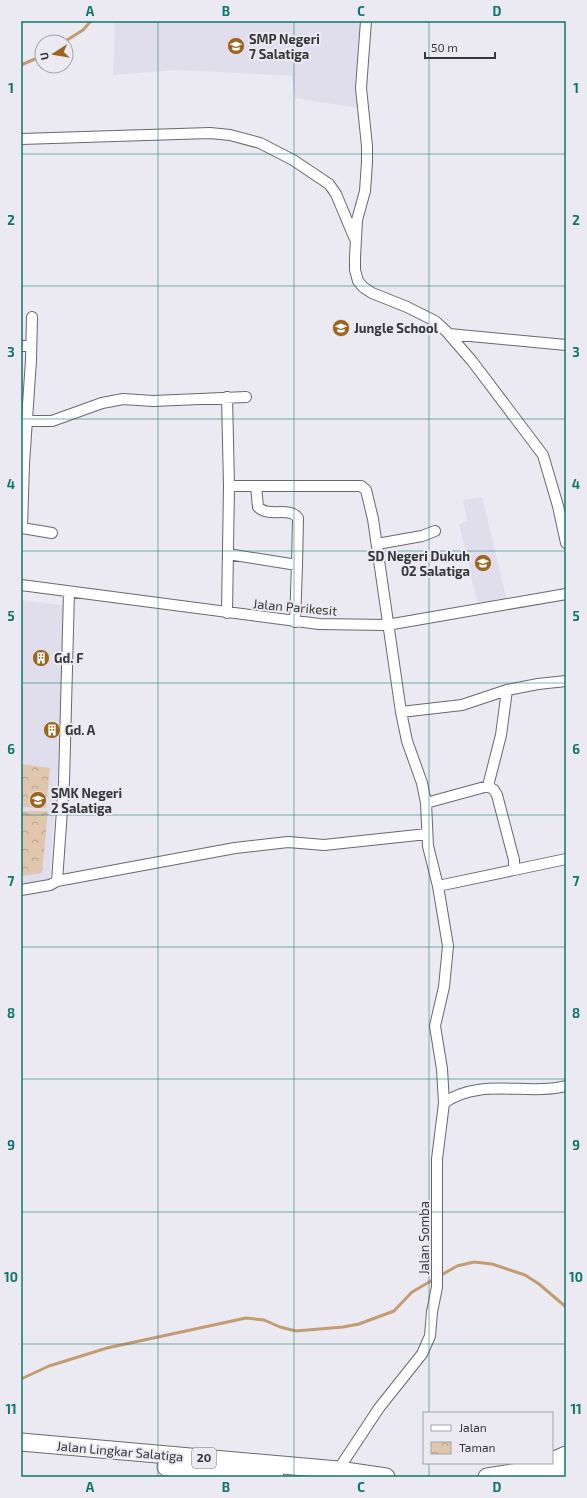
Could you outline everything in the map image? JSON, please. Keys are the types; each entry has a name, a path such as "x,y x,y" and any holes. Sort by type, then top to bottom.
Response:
{"highway":[{"name":"Jalan Lingkar Salatiga","path":"21,1442 336,1474 386,1477"},
{"name":"Jalan Lingkar Salatiga","path":"21,1454 275,1477"},
{"path":"553,1461 566,1455"},
{"path":"487,1477 525,1470 544,1464"},
{"path":"543,1477 566,1469"}],"street":[{"path":"366,21 361,88 367,146 367,162 365,191 358,216 355,241 358,281 363,287 372,293 408,307 435,321 449,334 472,361 541,452 550,478 566,543"},
{"path":"21,139 210,133 230,135 260,143 293,160 329,184 336,194 355,241"},
{"path":"32,317 26,346 22,528 52,533"},
{"path":"449,334 566,345"},
{"path":"227,397 229,486 227,613"},
{"path":"24,421 52,421 102,403 123,399 153,401 246,397"},
{"name":"Jalan Somba","path":"229,486 361,486 366,490 377,544 401,712 407,741 419,774 426,803 427,834 438,886 448,946 444,987 435,1026 441,1062 444,1103 437,1159 437,1287 432,1312 430,1336 422,1354 379,1408 336,1474"},
{"path":"256,486 258,508 262,511 292,513 298,518 295,622"},
{"path":"377,544 422,536 435,531"},
{"path":"228,554 297,565"},
{"name":"Jalan Parikesit","path":"21,585 318,624 388,625 566,594"},
{"path":"57,881 64,782 69,592"},
{"path":"401,712 462,705 507,690 538,684 566,681"},
{"path":"488,786 501,734 507,690"},
{"path":"426,803 488,786 494,790 497,795 514,860 514,870"},
{"path":"21,890 50,885 57,881 235,848 288,842 324,845 427,834"},
{"path":"438,886 566,859"},
{"path":"444,1103 461,1093 474,1091 496,1088 544,1090 566,1086"}],"shaded area":[{"name":"SMP Negeri 7 Salatiga","path":"115,21 361,21 355,84 358,108 295,98 292,76 178,70 113,75"},
{"name":"SD Negeri Dukuh 02 Salatiga","path":"482,497 507,601 478,606 459,524 467,521 463,500"},
{"name":"SMK Negeri 2 Salatiga","path":"21,600 70,606 49,884 21,888"}],"green space":[{"path":"21,764 50,768 46,808 21,807"},
{"path":"21,811 48,811 42,873 21,876"}],"waterway":[{"path":"74,36 83,30 91,21"},
{"path":"21,65 34,59"},
{"path":"21,1379 49,1366 107,1348 246,1318 264,1320 280,1327 296,1331 343,1327 359,1324 394,1311 412,1292 457,1266 474,1262 492,1264 525,1275 539,1284 566,1307"}],"place":[{"name":"SMP Negeri 7 Salatiga","path":"236,46"},
{"name":"Jungle School","path":"341,328"},
{"name":"SD Negeri Dukuh 02 Salatiga","path":"483,563"},
{"name":"Gd. F","path":"41,658"},
{"name":"Gd. A","path":"52,730"},
{"name":"SMK Negeri 2 Salatiga","path":"38,800"}]}
